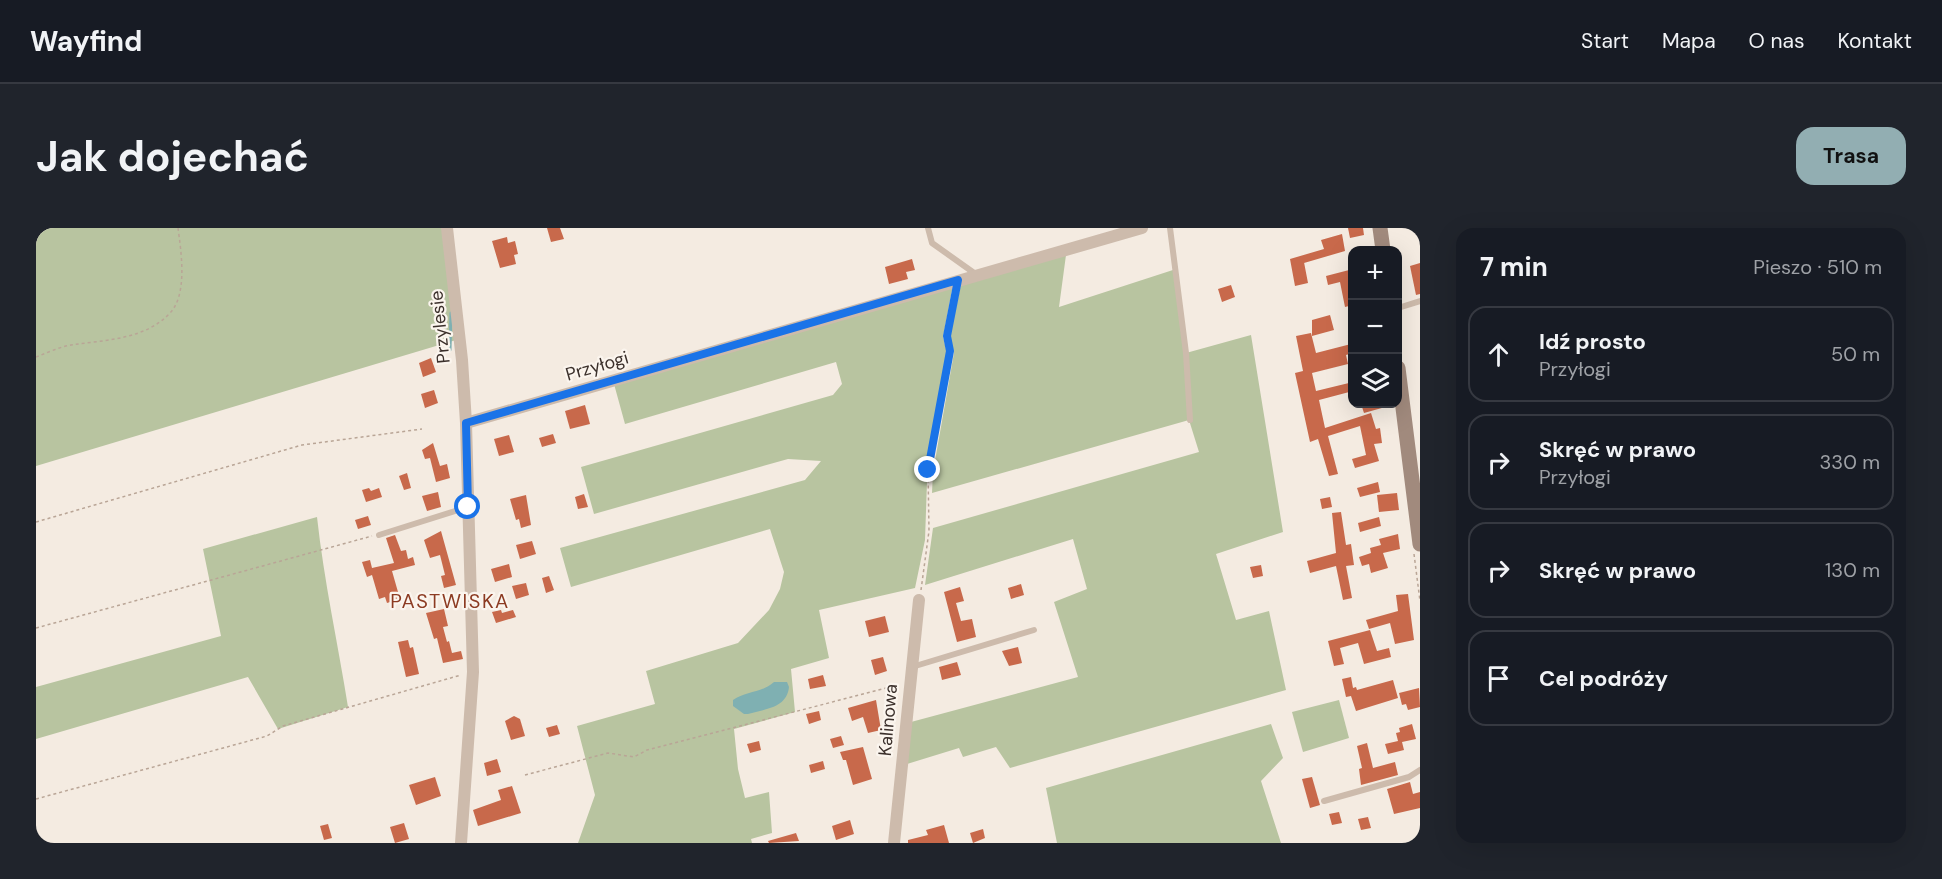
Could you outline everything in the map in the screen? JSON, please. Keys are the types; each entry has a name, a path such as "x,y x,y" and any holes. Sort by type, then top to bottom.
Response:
{"street":[{"name":"Przylesie","path":"447,228 462,360 466,423"},
{"name":"Przyłogi","path":"466,423 1142,228"},
{"path":"1380,228 1382,246"},
{"path":"1402,400 1420,544"},
{"path":"461,843 473,672 466,423"},
{"name":"Kalinowa","path":"894,843 919,600"}],"lane":[{"path":"928,228 932,243 977,275"},
{"path":"1170,228 1185,343 1190,420"},
{"path":"1402,307 1420,301"},
{"path":"379,535 468,507"},
{"path":"912,667 1034,630"},
{"path":"1324,801 1409,777 1420,770"}],"path":[{"path":"36,357 68,345 111,341 146,329 171,312 179,292 183,263 178,228"},
{"path":"919,600 929,531 928,470 950,351 947,336 958,280"},
{"path":"36,522 302,446 422,429"},
{"path":"36,628 379,535"},
{"path":"36,799 267,736 283,726 473,672"},
{"path":"525,775 608,753 634,757 646,750 910,682"}],"green space":[{"path":"36,228 442,228 456,340 36,466"},
{"path":"1066,255 1059,307 1176,269 1186,353 1251,335 1283,532 1216,554 1236,620 1269,611 1286,690 1010,768 996,747 963,757 959,748 907,764 911,722 1078,677 1054,602 1087,589 1073,539 925,585 933,528 1199,452 1189,420 932,493 933,472 954,353 950,336 961,284"},
{"path":"953,285 943,337 947,353 928,453 925,540 915,588 819,610 829,658 791,669 795,712 734,729 738,769 745,798 769,792 772,833 751,839 752,843 578,843 595,795 577,726 655,704 646,671 738,643 769,610 780,589 784,572 770,529 571,587 560,548 805,480 821,461 788,459 594,514 581,467 833,395 842,384 836,362 625,424 614,384"},
{"path":"317,517 348,707 278,729 248,677 36,739 36,687 221,636 203,549"},
{"path":"1339,700 1349,738 1303,752 1292,712"},
{"path":"1271,724 1283,758 1261,781 1281,843 1057,843 1046,788"}],"water":[{"path":"774,682 787,682 789,687 780,703 748,714 744,714 733,706 733,700"}],"building":[{"path":"547,228 560,228 564,239 551,242"},
{"path":"1348,228 1363,228 1364,235 1350,238"},
{"path":"1342,234 1345,251 1304,263 1308,283 1295,286 1290,259 1324,249 1321,240"},
{"path":"507,237 508,243 515,241 518,254 514,255 516,264 500,268 492,241"},
{"path":"912,259 915,270 906,272 908,279 889,284 885,267"},
{"path":"1420,263 1420,294 1416,295 1410,266"},
{"path":"1348,270 1348,306 1345,307 1340,282 1328,285 1326,276"},
{"path":"1231,285 1235,297 1222,302 1218,289"},
{"path":"1330,315 1334,330 1312,336 1312,320"},
{"path":"1311,333 1316,353 1348,345 1348,354 1346,355 1348,364 1312,373 1316,391 1348,383 1348,392 1319,400 1325,428 1371,413 1376,429 1380,428 1382,443 1374,444 1379,461 1355,468 1352,459 1366,455 1360,426 1328,436 1338,474 1329,476 1318,439 1310,442 1295,373 1303,371 1296,336"},
{"path":"431,358 436,372 423,377 419,363"},
{"path":"434,390 438,403 425,408 421,394"},
{"path":"585,405 590,424 570,429 565,411"},
{"path":"1362,408 1382,408 1364,413"},
{"path":"553,434 556,443 542,447 539,438"},
{"path":"509,435 514,452 499,456 494,439"},
{"path":"433,443 440,466 447,464 450,478 436,482 430,458 425,459 422,450"},
{"path":"407,473 411,488 404,490 399,476"},
{"path":"1378,482 1380,492 1360,497 1357,488"},
{"path":"369,488 371,491 379,488 382,497 366,502 362,490"},
{"path":"438,492 441,507 427,511 422,496"},
{"path":"1397,493 1399,510 1379,512 1377,495"},
{"path":"584,494 588,507 578,509 575,497"},
{"path":"526,495 531,525 521,528 519,519 516,520 510,499"},
{"path":"1330,497 1332,507 1322,509 1320,499"},
{"path":"1341,512 1346,545 1351,544 1354,565 1346,566 1352,598 1343,600 1336,566 1310,573 1307,561 1336,553 1332,513"},
{"path":"368,516 371,525 358,529 355,520"},
{"path":"1379,517 1381,526 1360,532 1358,523"},
{"path":"441,531 456,585 444,588 441,576 445,575 440,555 430,558 424,540"},
{"path":"1398,534 1400,549 1383,553 1388,568 1371,573 1369,564 1362,566 1359,557 1371,553 1370,548 1381,545 1379,539"},
{"path":"395,535 401,551 406,550 408,559 413,557 415,565 392,571 400,599 387,603 385,597 379,599 372,575 367,577 362,562 370,560 372,568 394,563 386,538"},
{"path":"532,541 536,554 520,559 516,545"},
{"path":"509,564 512,577 495,582 491,569"},
{"path":"1261,565 1263,576 1253,578 1250,567"},
{"path":"549,576 554,590 546,593 542,578"},
{"path":"526,583 529,595 516,599 512,586"},
{"path":"1021,584 1024,595 1011,599 1008,588"},
{"path":"960,587 964,601 956,603 961,621 972,619 976,637 957,642 944,592"},
{"path":"1408,594 1414,640 1395,644 1390,623 1369,629 1366,620 1398,611 1396,595"},
{"path":"444,609 448,626 443,627 447,642 449,641 452,653 461,651 463,659 443,663 437,638 434,639 426,613"},
{"path":"501,610 502,613 513,610 516,617 496,623 492,612"},
{"path":"885,616 889,632 869,637 865,621"},
{"path":"1370,630 1377,651 1389,648 1391,657 1364,664 1358,643 1340,648 1344,664 1334,666 1328,641"},
{"path":"408,640 410,648 413,647 419,674 406,677 398,642"},
{"path":"1018,647 1022,663 1009,666 1002,651"},
{"path":"883,657 887,671 875,675 871,660"},
{"path":"957,662 961,675 942,680 939,667"},
{"path":"823,675 826,686 810,689 808,679"},
{"path":"1351,677 1353,688 1356,687 1357,690 1393,680 1398,698 1356,711 1351,696 1346,697 1342,679"},
{"path":"1419,688 1420,707 1408,710 1406,704 1402,705 1399,693"},
{"path":"876,700 881,730 868,733 863,717 852,721 848,708"},
{"path":"819,711 821,720 809,724 806,714"},
{"path":"514,716 520,719 525,736 511,740 505,721"},
{"path":"1412,724 1416,739 1402,742 1404,750 1388,754 1385,744 1398,741 1396,733 1400,732 1399,728"},
{"path":"557,725 560,734 549,737 546,728"},
{"path":"841,736 844,745 833,748 830,739"},
{"path":"759,741 761,750 750,753 747,744"},
{"path":"1367,743 1373,768 1395,762 1398,775 1361,785 1359,769 1362,768 1357,746"},
{"path":"863,747 872,779 853,785 846,760 843,760 840,752"},
{"path":"497,759 501,772 487,776 484,763"},
{"path":"823,761 825,769 811,773 809,765"},
{"path":"435,777 441,796 416,805 409,785"},
{"path":"1312,777 1320,805 1310,808 1302,779"},
{"path":"1410,782 1413,794 1420,792 1420,808 1394,814 1387,789"},
{"path":"512,786 521,813 478,826 473,810 501,800 498,790"},
{"path":"1339,812 1342,823 1332,825 1329,814"},
{"path":"1368,817 1371,828 1361,830 1358,819"},
{"path":"850,820 854,834 836,840 832,826"},
{"path":"404,823 409,839 395,843 390,827"},
{"path":"328,824 332,838 324,840 320,826"},
{"path":"944,825 949,843 908,843 908,840 928,835 926,830"},
{"path":"983,829 985,838 973,843 970,833"},
{"path":"796,833 799,841 769,843 768,841"}],"waterway":[{"path":"450,350 451,313"}],"district":[{"name":"PASTWISKA","path":"450,601"}],"route":[{"path":"468,507 466,423 958,280 947,336 950,351 928,470"}]}
